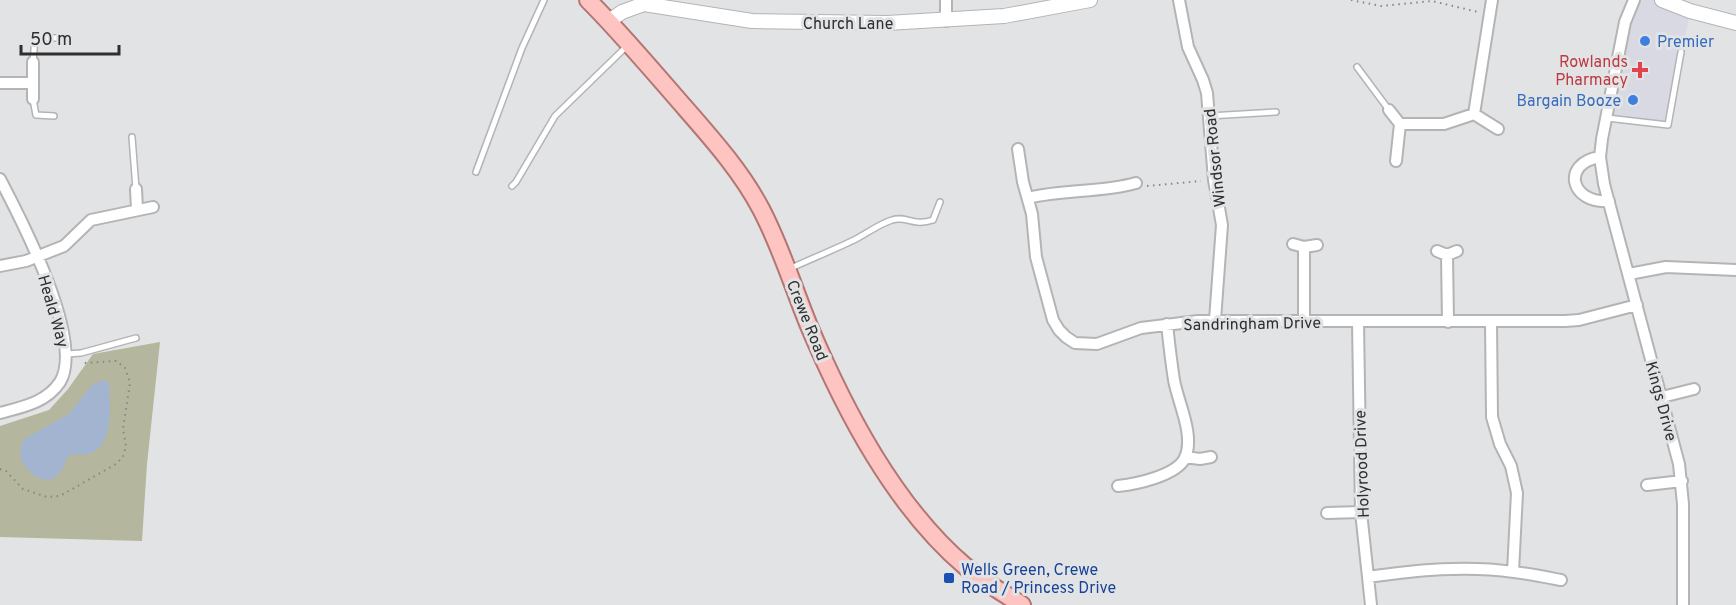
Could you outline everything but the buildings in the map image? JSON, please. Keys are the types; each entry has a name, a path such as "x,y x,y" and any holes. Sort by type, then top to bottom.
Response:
{"main road":[{"name":"Crewe Road","path":"588,0 609,21 725,155 745,183 760,208 788,270 808,325 847,408 897,488 928,528 965,566 985,582 1022,605"}],"street":[{"path":"946,0 946,21"},
{"name":"Church Lane","path":"609,21 622,12 644,4 764,22 831,24 946,21 1004,16 1090,0"},
{"name":"Windsor Road","path":"1179,0 1188,47 1205,86 1214,180 1222,225 1215,321"},
{"path":"1474,114 1492,0"},
{"name":"Kings Drive","path":"1634,0 1625,22 1605,118 1600,157 1609,201 1662,397 1682,481 1683,605"},
{"path":"1662,0 1690,11 1736,23"},
{"path":"33,62 33,99"},
{"path":"0,83 33,83"},
{"path":"1389,110 1400,124 1396,161"},
{"path":"1400,124 1444,124 1474,114"},
{"path":"1474,114 1498,129"},
{"name":"Sandringham Drive","path":"1018,149 1034,229 1036,258 1049,308 1059,330 1075,343 1097,344 1142,328 1167,324 1215,321 1579,320 1636,305"},
{"path":"1600,157 1590,158 1580,165 1575,178 1577,186 1586,198 1609,201"},
{"name":"Heald Way","path":"0,179 38,257 64,335 66,359 60,381 47,396 32,405 0,412"},
{"path":"1028,198 1048,193 1105,190 1136,183"},
{"path":"136,189 137,209"},
{"path":"0,266 38,257 64,246 91,220 153,207"},
{"path":"1304,322 1299,246 1317,245"},
{"path":"1447,252 1448,322"},
{"path":"1629,274 1666,267 1736,269"},
{"name":"Holyrood Drive","path":"1358,322 1361,512 1371,605"},
{"path":"1491,322 1492,417 1500,444 1512,466 1517,493 1513,572"},
{"path":"1118,486 1169,472 1180,465 1185,457 1186,433 1174,382 1167,324"},
{"path":"1662,397 1694,389"},
{"path":"1185,457 1211,458"},
{"path":"1647,485 1682,481"},
{"path":"1327,513 1361,512"},
{"path":"1368,577 1449,569 1513,572 1561,580"}],"lane":[{"path":"476,172 522,48 544,0"},
{"path":"33,62 36,38 64,38"},
{"path":"512,186 555,116 629,44"},
{"path":"1605,118 1668,125 1681,52"},
{"path":"1357,67 1389,110"},
{"path":"33,99 36,116 54,116"},
{"path":"1209,116 1276,112"},
{"path":"132,137 136,189"},
{"path":"788,270 892,220 901,218 915,223 933,220 940,202"},
{"path":"66,359 136,338"}],"path":[{"path":"1351,0 1382,6 1432,1 1490,15"},
{"path":"1136,183 1143,186 1214,180"},
{"path":"0,469 6,471 23,489 47,497 60,496 116,464 123,457 126,446 123,429 130,383 125,368 116,362 66,359"}],"shaded area":[{"path":"1634,0 1662,0 1690,11 1668,125 1605,118"}],"green space":[{"path":"160,342 147,464 142,541 0,537 0,426 49,410 68,389 93,354"}],"water":[{"path":"103,380 109,383 110,420 101,445 92,453 68,456 55,477 45,480 35,475 26,467 21,458 24,439 69,414 92,385"}],"place":[{"name":"Premier","path":"1645,41"},
{"name":"Rowlands Pharmacy","path":"1640,70"},
{"name":"Bargain Booze","path":"1633,100"},
{"name":"Wells Green, Crewe Road / Princess Drive","path":"949,578"}]}
